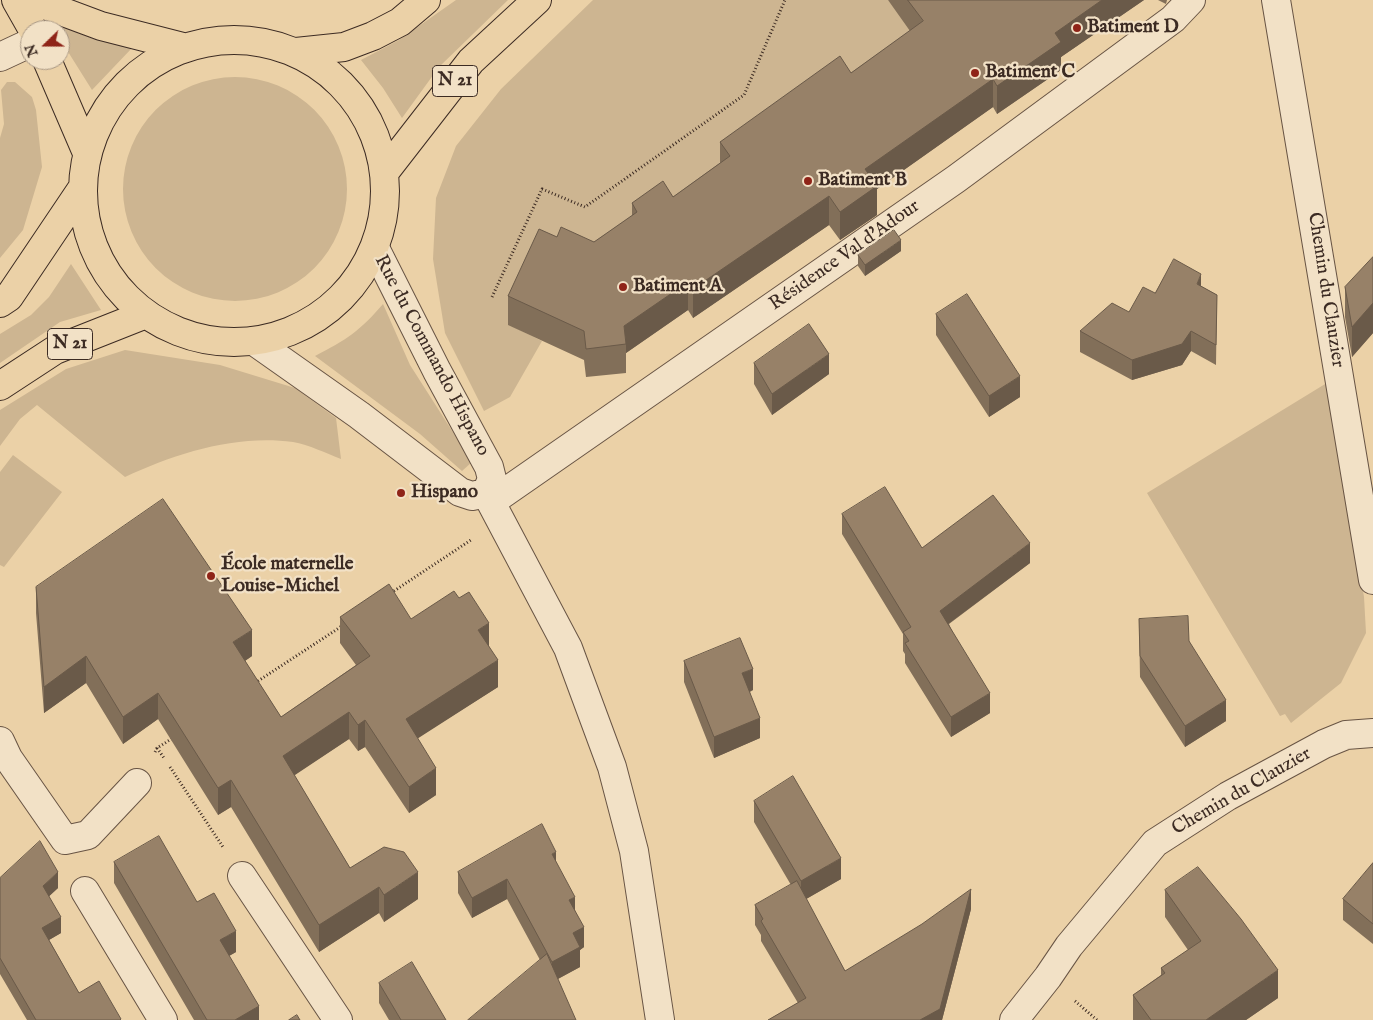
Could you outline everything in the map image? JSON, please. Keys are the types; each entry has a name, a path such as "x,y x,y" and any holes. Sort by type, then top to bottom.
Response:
{"main road":[{"path":"16,0 27,20"},
{"path":"31,0 101,26 182,47"},
{"path":"296,52 344,47 373,36 400,22 426,0"},
{"name":"N 21","path":"384,173 471,60 537,0"},
{"path":"220,39 259,40 296,52 339,81 370,123 384,173 384,211 375,248 355,283 327,311 293,331 254,341 216,342 179,332 146,314 111,279 89,235 83,187 87,152 107,108 113,100 140,71 182,47 220,39"},
{"path":"51,70 87,152"},
{"path":"0,303 9,297 83,187"},
{"name":"N 21","path":"0,386 55,350 146,314"}],"street":[{"name":"Résidence Val d'Adour","path":"493,505 956,179 1173,19 1191,0"},
{"name":"Chemin du Clauzier","path":"1276,0 1373,580"},
{"path":"0,56 20,47"},
{"name":"Rue du Commando Hispano","path":"375,248 437,371 489,467 492,480 493,505"},
{"path":"254,341 359,415 460,492 493,505 568,648 612,767 634,851 660,1020"},
{"name":"Chemin du Clauzier","path":"1014,1020 1048,977 1069,946 1156,843 1228,796 1324,744 1346,735 1373,732"},
{"path":"0,741 8,758 65,840 88,835 137,783"},
{"path":"242,876 338,1020"},
{"path":"86,891 164,1020"}],"path":[{"path":"492,297 542,189 585,207 744,95 785,0"},
{"path":"386,596 493,505"},
{"path":"247,688 345,623"},
{"path":"137,783 158,748 174,737"},
{"path":"158,748 242,876"}],"shaded area":[{"path":"456,0 508,0 439,67 402,118 383,88 361,60 399,40"},
{"path":"593,0 888,0 932,46 508,324 542,341 510,397 484,411 445,333 433,259 436,198 456,146 501,89"},
{"path":"70,29 132,48 92,90 70,55"},
{"path":"235,77 257,79 288,90 314,110 334,136 345,167 347,189 345,211 334,242 314,268 288,288 257,299 235,301 213,299 182,288 156,268 136,242 125,211 123,189 125,167 136,136 156,110 182,90 213,79"},
{"path":"7,82 15,82 32,97 36,110 42,167 23,230 0,258 0,138 4,124 1,90"},
{"path":"71,264 101,310 60,322 0,363 0,334 31,315 49,297"},
{"path":"383,304 410,365 472,462 462,471 420,434 315,356 352,334"},
{"path":"125,350 220,365 295,388 336,418 341,459 293,442 272,440 250,441 207,447 186,453 125,477 37,405 20,419 0,446 0,410 66,369"},
{"path":"1330,381 1364,597 1366,633 1341,683 1291,723 1285,714 1280,716 1147,493"},
{"path":"13,455 62,492 4,567 0,565 0,472"}],"building":[{"path":"908,0 1102,0 1055,33 1061,42 997,86 993,79 865,169 877,186 840,212 829,196 693,289 688,282 624,326 626,344 586,349 584,331 508,296 539,229 557,237 561,227 594,242 637,212 632,203 663,181 673,197 730,156 720,142 840,56 851,73 923,21"},
{"path":"894,230 901,240 865,265 858,255"},
{"path":"1373,257 1373,303 1352,327 1345,287"},
{"path":"1174,259 1201,274 1197,284 1217,295 1216,345 1191,331 1182,344 1132,360 1080,331 1112,303 1129,312 1143,287 1155,293"},
{"path":"967,294 1020,376 989,396 936,314"},
{"path":"809,324 829,354 772,394 754,363"},
{"path":"885,487 922,548 993,495 1030,543 940,611 990,693 951,717 905,643 909,641 903,632 911,627 842,514"},
{"path":"163,499 252,630 233,642 281,717 370,656 340,617 389,584 411,619 454,591 459,598 469,592 489,623 478,630 498,660 406,719 436,768 409,787 365,720 358,725 349,712 283,756 350,868 384,847 404,852 418,872 384,895 379,887 319,925 231,780 218,788 158,693 123,717 86,656 44,687 36,587"},
{"path":"1188,616 1189,641 1226,700 1185,726 1140,656 1139,619"},
{"path":"740,638 753,669 742,673 760,718 714,737 684,661"},
{"path":"793,776 841,858 801,881 754,801"},
{"path":"542,824 556,852 552,854 575,897 569,900 584,927 573,933 580,947 552,962 507,879 472,898 458,872"},
{"path":"159,836 197,902 214,893 236,931 220,940 259,1006 235,1020 207,1020 114,862"},
{"path":"40,841 58,872 43,886 61,917 42,928 79,993 99,981 120,1020 36,1020 0,958 0,878"},
{"path":"1373,863 1373,924 1343,899"},
{"path":"1198,867 1241,919 1278,970 1206,1020 1151,1020 1133,995 1165,973 1161,968 1201,941 1165,890"},
{"path":"797,881 845,971 922,924 971,889 940,1009 920,1020 768,1020 806,998 761,921 763,919 755,905"},
{"path":"547,954 576,1020 468,1020"},
{"path":"412,962 446,1020 401,1020 379,983"},
{"path":"297,1015 300,1020 289,1020"}],"place":[{"name":"Batiment D","path":"1077,28"},
{"name":"Batiment C","path":"975,73"},
{"name":"Batiment B","path":"808,181"},
{"name":"Batiment A","path":"623,287"},
{"name":"Hispano","path":"401,493"},
{"name":"École maternelle Louise-Michel","path":"211,576"}]}
